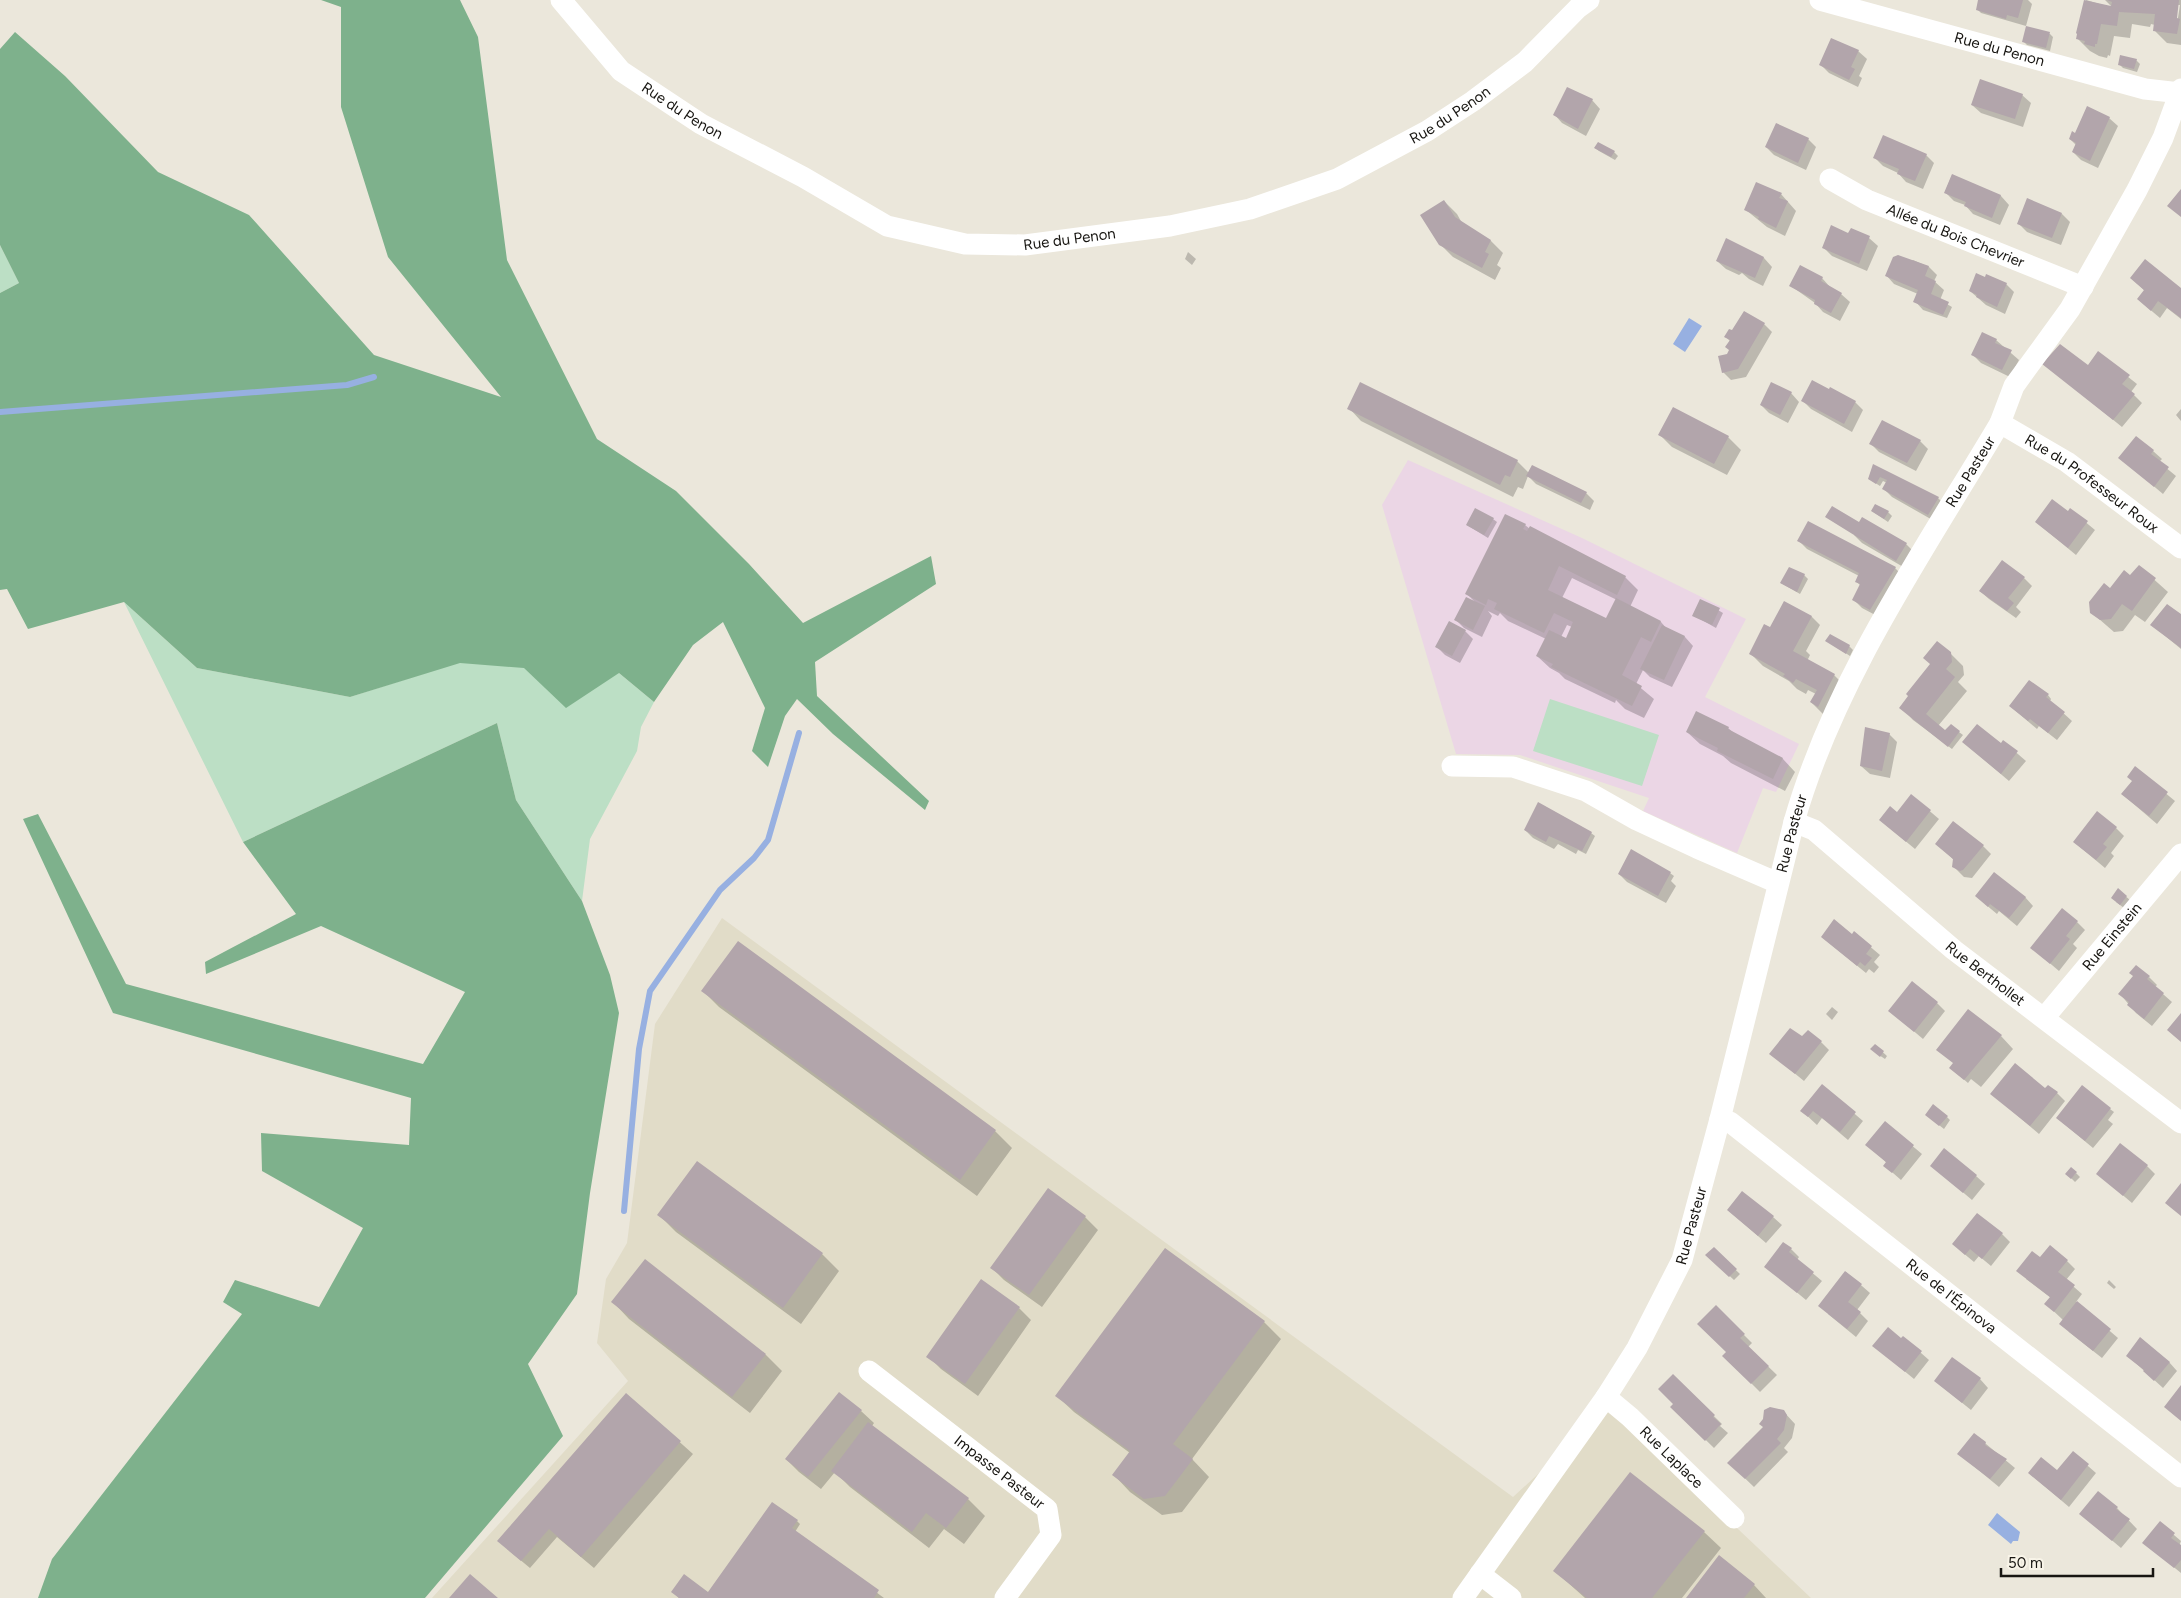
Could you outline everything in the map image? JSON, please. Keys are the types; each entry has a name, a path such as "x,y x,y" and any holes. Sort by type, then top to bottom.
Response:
{"street":[{"name":"Rue du Penon","path":"561,0 621,70 701,124 803,177 887,226 964,244 1025,245 1170,226 1250,208 1337,179 1427,131 1473,101 1525,62 1578,8 1589,0"},
{"name":"Rue du Penon","path":"1820,0 2145,89 2181,91"},
{"name":"Rue Pasteur","path":"1463,1598 1606,1397 1637,1348 1682,1260 1720,1119 1794,822 1811,766 1831,717 1874,634 2000,423 2014,386 2070,309 2083,287 2163,138 2181,91"},
{"name":"Allée du Bois Chevrier","path":"1830,179 1867,200 2083,287"},
{"name":"Rue du Professeur Roux","path":"2000,423 2067,462 2181,548"},
{"path":"1452,766 1513,767 1586,791 1638,820 1778,883"},
{"name":"Rue Berthollet","path":"1794,822 1814,830 1954,950 2181,1123"},
{"name":"Rue Einstein","path":"2044,1018 2181,854"},
{"name":"Rue de l'Épinova","path":"1720,1119 1730,1122 2181,1477"},
{"name":"Impasse Pasteur","path":"869,1371 1047,1510 1051,1535 1006,1598"},
{"name":"Rue Laplace","path":"1606,1397 1630,1417 1734,1518"},
{"path":"1480,1574 1511,1598"}],"shaded area":[{"path":"1408,460 1582,538 1746,619 1705,697 1799,744 1776,792 1763,788 1737,853 1643,811 1649,798 1520,755 1456,754 1382,505"},
{"path":"722,918 1513,1497 1610,1408 1811,1598 432,1598 628,1381 597,1343 606,1279 627,1243 655,1024"}],"green space":[{"path":"321,0 460,0 478,37 507,260 597,439 676,491 749,564 803,623 931,556 936,584 815,662 817,696 929,801 925,810 833,734 797,699 785,716 768,767 752,751 765,708 723,622 693,645 654,702 619,673 566,708 524,668 460,663 350,697 197,668 124,602 28,629 7,589 0,590 0,293 19,283 0,245 0,49 15,32 65,76 158,172 249,215 374,355 501,397 388,257 341,107 341,7"},
{"path":"0,245 19,283 0,293"},
{"path":"124,602 197,668 350,697 460,662 619,673 654,702 641,727 637,751 590,839 582,901 516,800 497,723 243,842"},
{"path":"1550,699 1659,735 1642,786 1533,751"},
{"path":"497,723 516,800 582,901 610,975 619,1013 590,1193 577,1294 528,1364 563,1436 425,1598 38,1598 52,1559 242,1314 223,1302 235,1280 319,1307 363,1228 262,1171 261,1133 409,1145 411,1098 113,1013 23,819 38,814 126,984 423,1064 465,992 321,926 206,974 205,962 296,914 243,842"}],"water":[{"path":"1689,318 1702,326 1685,352 1673,344"},
{"path":"1997,1513 2020,1532 2018,1541 2013,1541 2011,1544 1988,1525"}],"building":[{"path":"1978,0 2023,0 2018,18 2007,15 2006,19 1976,10"},
{"path":"2084,0 2111,6 2112,2 2107,0 2179,0 2177,18 2180,19 2177,34 2153,31 2155,14 2119,12 2117,26 2101,24 2095,47 2084,44 2085,41 2076,39 2076,33"},
{"path":"2026,26 2050,32 2046,48 2022,42"},
{"path":"1831,38 1859,50 1851,67 1855,69 1849,80 1819,65"},
{"path":"2120,55 2137,59 2134,69 2118,65"},
{"path":"1980,79 2023,94 2015,119 1971,105"},
{"path":"1567,87 1593,99 1578,129 1553,115"},
{"path":"2087,106 2110,117 2090,161 2072,152 2076,143 2069,139 2072,131 2075,133"},
{"path":"1776,123 1809,138 1798,163 1765,147"},
{"path":"1883,135 1927,154 1915,181 1897,174 1899,169 1873,158"},
{"path":"1598,142 1615,151 1611,157 1594,148"},
{"path":"1952,174 2001,195 1992,218 1964,206 1966,202 1944,193"},
{"path":"1756,182 1782,193 1779,198 1788,201 1776,228 1744,210"},
{"path":"2181,189 2181,217 2167,206"},
{"path":"2027,198 2062,213 2052,238 2017,224"},
{"path":"1444,200 1455,217 1491,240 1485,252 1489,254 1482,268 1439,245 1420,215"},
{"path":"1831,225 1848,233 1851,228 1870,236 1859,264 1822,248"},
{"path":"1726,238 1764,257 1755,278 1716,261"},
{"path":"1898,255 1929,266 1925,276 1936,281 1931,294 1949,302 1943,315 1913,302 1918,290 1885,276 1893,257"},
{"path":"2145,259 2181,288 2181,318 2158,301 2151,311 2137,299 2144,290 2130,278"},
{"path":"1800,265 1823,277 1821,281 1842,293 1831,313 1814,304 1815,300 1789,286"},
{"path":"1976,273 1985,277 1986,274 2007,283 1997,307 1976,297 1977,295 1969,291"},
{"path":"1744,311 1765,323 1738,369 1722,373 1718,356 1727,354 1729,350 1725,347 1730,340 1724,337 1729,329 1732,330"},
{"path":"1982,332 1997,339 1995,343 2012,350 2002,370 1971,355"},
{"path":"2060,344 2088,365 2098,351 2130,375 2122,384 2135,394 2113,420 2042,364"},
{"path":"1812,380 1856,401 1844,424 1801,401"},
{"path":"1360,382 1518,460 1510,477 1505,475 1500,485 1347,409"},
{"path":"1771,382 1792,392 1780,415 1760,405"},
{"path":"1673,407 1729,436 1714,464 1658,435"},
{"path":"1882,420 1921,440 1907,463 1869,444"},
{"path":"2136,436 2154,450 2151,454 2169,467 2154,487 2118,458"},
{"path":"1873,464 1939,497 1928,515 1882,489 1887,480 1880,477 1876,484 1868,479"},
{"path":"1532,465 1587,492 1581,503 1526,476"},
{"path":"2052,499 2068,511 2070,508 2088,521 2068,548 2035,522"},
{"path":"1875,504 1889,511 1884,519 1871,511"},
{"path":"1832,506 1859,522 1862,517 1907,543 1896,561 1825,517"},
{"path":"1475,508 1494,518 1484,535 1466,525"},
{"path":"1505,514 1526,524 1523,529 1527,531 1530,526 1626,576 1617,595 1559,566 1548,590 1606,618 1616,598 1661,621 1651,642 1641,637 1622,675 1642,686 1632,706 1551,667 1553,664 1536,656 1549,630 1566,638 1573,622 1554,613 1544,633 1494,609 1497,603 1488,599 1486,605 1465,594"},
{"path":"1808,521 1896,567 1870,610 1852,600 1860,584 1855,582 1859,573 1797,541"},
{"path":"2002,560 2025,577 2008,598 2014,603 2007,611 1979,591"},
{"path":"2139,565 2156,578 2132,611 2122,604 2111,619 2100,620 2090,613 2089,602 2104,583 2110,588 2124,570 2130,575"},
{"path":"1789,567 1805,574 1797,592 1780,583"},
{"path":"1466,597 1485,606 1473,630 1454,620"},
{"path":"1700,599 1720,608 1712,625 1692,616"},
{"path":"1784,601 1812,616 1793,651 1835,674 1818,707 1810,702 1817,690 1796,679 1793,683 1783,676 1785,674 1749,654 1764,624 1770,627"},
{"path":"2167,604 2181,614 2181,648 2150,625"},
{"path":"1449,621 1466,630 1452,656 1435,647"},
{"path":"1662,625 1685,636 1664,680 1640,669"},
{"path":"1830,634 1850,645 1846,654 1825,641"},
{"path":"1937,641 1951,652 1952,662 1946,669 1955,677 1926,714 1945,730 1951,724 1960,731 1948,747 1899,708 1908,696 1906,694 1930,664 1923,658"},
{"path":"2029,680 2049,694 2046,697 2065,712 2048,733 2030,719 2028,721 2009,706"},
{"path":"1696,711 1729,727 1728,729 1783,758 1773,779 1717,751 1718,748 1686,732"},
{"path":"1977,724 2001,743 2003,740 2018,751 2001,774 1962,742"},
{"path":"1865,727 1890,733 1882,771 1860,766"},
{"path":"2135,766 2168,792 2149,816 2121,794 2132,781 2127,777"},
{"path":"1911,794 1931,810 1906,842 1879,820 1890,806 1897,812"},
{"path":"1538,802 1592,832 1582,851 1549,836 1546,842 1524,830"},
{"path":"2097,811 2117,827 2103,844 2107,847 2096,860 2073,842"},
{"path":"1953,821 1984,845 1963,870 1960,871 1952,867 1953,859 1935,844"},
{"path":"1631,849 1671,872 1658,896 1618,874"},
{"path":"1994,872 2026,897 2009,918 1990,904 1988,907 1975,896"},
{"path":"2118,888 2127,896 2120,905 2111,898"},
{"path":"2062,908 2078,921 2066,936 2070,939 2050,964 2030,948"},
{"path":"1834,919 1852,934 1854,931 1872,946 1866,954 1872,958 1865,966 1860,962 1857,966 1821,937"},
{"path":"738,941 996,1130 960,1180 701,991"},
{"path":"2136,965 2150,976 2147,979 2164,993 2144,1019 2127,1005 2129,1002 2118,994 2133,976 2129,973"},
{"path":"1912,981 1938,1002 1914,1032 1888,1011"},
{"path":"1968,1009 2002,1035 1964,1080 1949,1068 1953,1063 1936,1050"},
{"path":"2181,1013 2181,1042 2167,1030"},
{"path":"1790,1028 1802,1036 1808,1030 1822,1041 1795,1074 1769,1054"},
{"path":"1875,1044 1884,1051 1880,1057 1870,1049"},
{"path":"2015,1063 2045,1088 2048,1085 2058,1092 2030,1126 1990,1094"},
{"path":"1822,1084 1856,1112 1840,1132 1813,1111 1808,1117 1800,1111"},
{"path":"2082,1085 2111,1108 2085,1141 2056,1118"},
{"path":"1933,1104 1948,1116 1939,1126 1925,1115"},
{"path":"1885,1121 1914,1145 1892,1173 1883,1166 1886,1162 1865,1145"},
{"path":"2120,1143 2148,1165 2123,1196 2096,1174"},
{"path":"1944,1148 1977,1175 1963,1193 1930,1166"},
{"path":"697,1161 823,1253 783,1308 657,1215"},
{"path":"2071,1167 2077,1172 2071,1179 2065,1174"},
{"path":"2181,1183 2181,1216 2165,1203"},
{"path":"1048,1188 1086,1216 1029,1295 990,1268"},
{"path":"1742,1191 1774,1216 1758,1236 1727,1210"},
{"path":"1977,1213 2003,1233 1982,1259 1970,1249 1965,1255 1952,1244"},
{"path":"1783,1242 1792,1248 1789,1252 1814,1272 1797,1293 1764,1267"},
{"path":"2050,1245 2068,1260 2058,1272 2075,1285 2054,1312 2044,1304 2050,1297 2016,1271 2032,1251 2040,1257"},
{"path":"1714,1247 1737,1269 1729,1277 1705,1255"},
{"path":"1165,1248 1265,1321 1173,1444 1193,1459 1165,1496 1144,1499 1112,1475 1130,1451 1055,1396"},
{"path":"645,1259 766,1354 732,1397 611,1302"},
{"path":"1845,1271 1862,1284 1848,1302 1861,1312 1847,1329 1818,1306"},
{"path":"981,1279 1020,1307 965,1384 926,1357"},
{"path":"2077,1301 2111,1329 2093,1351 2059,1324"},
{"path":"1716,1305 1745,1334 1740,1338 1769,1366 1751,1384 1722,1356 1726,1352 1697,1324"},
{"path":"1888,1327 1922,1351 1905,1372 1872,1346"},
{"path":"2140,1337 2170,1362 2154,1381 2144,1370 2126,1356"},
{"path":"1952,1357 1981,1378 1962,1403 1934,1381"},
{"path":"1673,1374 1715,1415 1713,1417 1721,1424 1705,1441 1670,1407 1673,1404 1658,1389"},
{"path":"2181,1385 2181,1421 2164,1407"},
{"path":"839,1392 862,1410 808,1477 785,1459"},
{"path":"626,1393 681,1441 581,1557 549,1529 521,1561 497,1541"},
{"path":"1770,1407 1784,1410 1787,1415 1784,1430 1777,1439 1781,1443 1745,1479 1727,1463 1763,1427 1759,1424 1763,1419 1764,1410"},
{"path":"868,1422 969,1498 946,1528 926,1513 912,1532 831,1471"},
{"path":"1974,1433 1986,1442 1985,1445 2007,1459 1990,1479 1957,1454"},
{"path":"2073,1451 2089,1464 2061,1500 2028,1473 2041,1457 2057,1470"},
{"path":"1630,1472 1705,1531 1652,1598 1587,1598 1553,1571"},
{"path":"2098,1491 2118,1507 2116,1509 2130,1519 2112,1541 2079,1514"},
{"path":"772,1502 798,1520 792,1528 879,1590 874,1598 679,1598 671,1592 684,1574 708,1592"},
{"path":"2160,1521 2175,1533 2171,1538 2181,1545 2181,1560 2174,1568 2142,1543"},
{"path":"1719,1555 1755,1584 1744,1598 1686,1598"},
{"path":"470,1574 498,1598 449,1598"}],"waterway":[{"path":"0,412 347,385 374,377"},
{"path":"624,1211 639,1049 650,991 720,890 754,858 768,840 799,733"}]}
